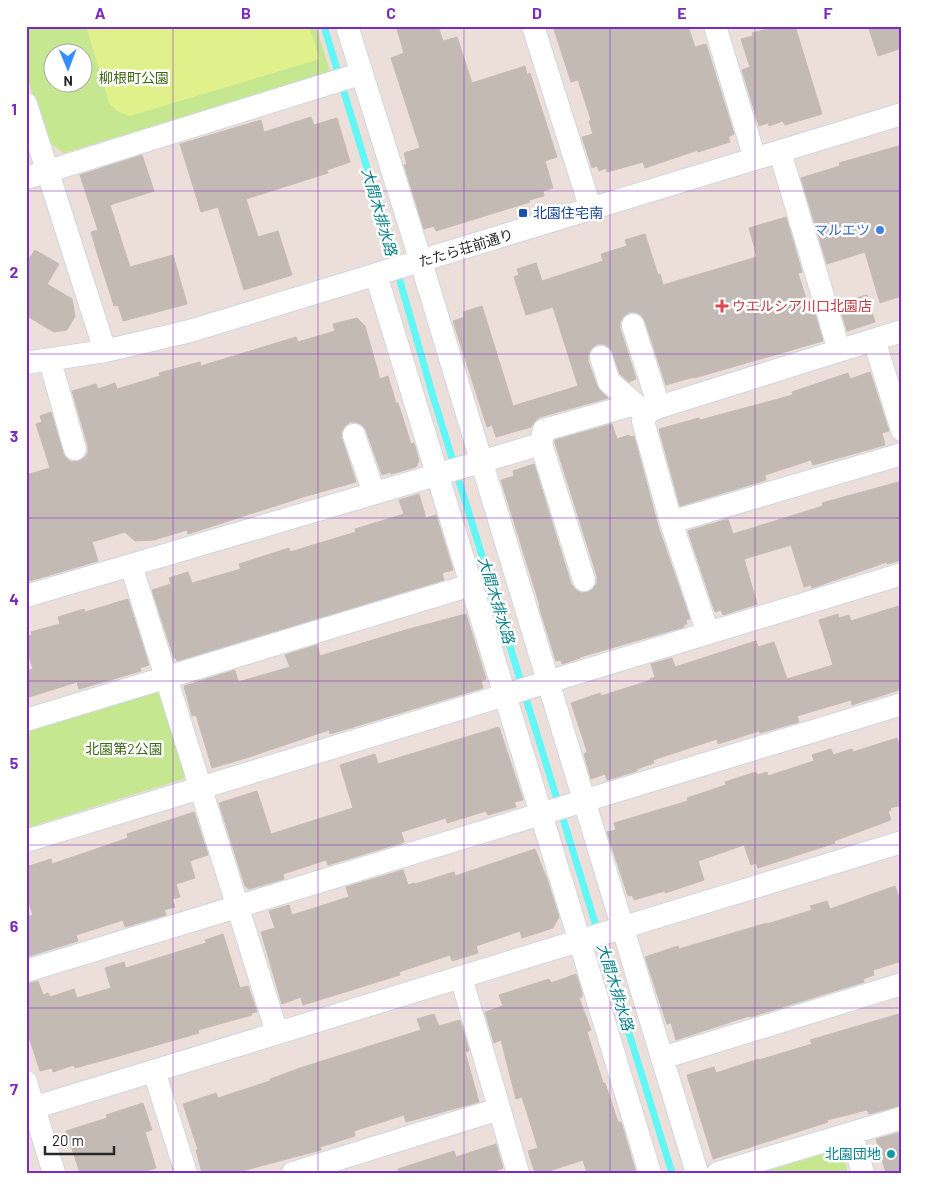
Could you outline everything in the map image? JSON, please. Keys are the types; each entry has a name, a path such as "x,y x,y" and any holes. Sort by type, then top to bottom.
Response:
{"street":[{"path":"347,26 356,76 481,461 697,1173"},
{"path":"533,26 591,210"},
{"path":"716,26 755,159"},
{"path":"37,175 356,76"},
{"path":"26,104 37,175 105,351"},
{"name":"たたら荘前通り","path":"26,363 50,361 105,351 190,331 902,114"},
{"path":"780,152 839,350"},
{"path":"380,274 471,585 650,1173"},
{"path":"633,325 646,409 643,421 671,522 708,633"},
{"path":"584,580 541,444 544,430 646,409 902,331"},
{"path":"874,340 902,430"},
{"path":"601,357 609,382 646,409"},
{"path":"50,361 75,449"},
{"path":"354,435 374,493"},
{"path":"26,596 541,444"},
{"path":"671,522 902,454"},
{"path":"131,565 278,1033"},
{"path":"26,841 902,574"},
{"path":"26,720 471,585"},
{"path":"26,971 902,704"},
{"path":"30,1109 902,842"},
{"path":"461,977 518,1173"},
{"path":"662,1058 902,984"},
{"path":"154,1071 186,1173"},
{"path":"26,1082 30,1109 54,1173"},
{"path":"293,1173 499,1109"},
{"path":"718,1173 902,1118"},
{"path":"851,1133 863,1173"}],"green space":[{"name":"柳根町公園","path":"26,26 316,26 330,72 64,153 47,141 26,73"},
{"path":"86,26 309,26 320,59 130,116 117,111 109,103"},
{"name":"北園第2公園","path":"154,690 163,693 186,773 183,779 26,828 26,730"},
{"path":"831,1152 843,1157 848,1173 759,1173"}],"building":[{"path":"396,26 438,26 443,41 457,37 472,83 525,66 527,75 530,73 557,157 545,161 553,188 543,191 544,196 529,200 530,202 436,231 434,226 424,229 404,165 407,164 404,153 420,148 391,58 404,53"},
{"path":"553,26 688,26 695,47 706,44 734,134 728,137 730,142 698,152 698,150 645,168 643,162 607,172 606,168 599,171 597,166 592,168 582,137 593,134 589,121 591,120 578,80 571,82"},
{"path":"778,26 795,26 822,114 785,125 783,121 769,126 768,123 759,126 742,70 750,67 741,39 753,36 752,33"},
{"path":"868,26 899,26 902,34 902,48 878,56"},
{"path":"311,117 314,125 337,118 350,162 327,170 328,173 246,199 258,237 278,231 292,275 244,290 218,207 201,212 180,144 261,120 264,132"},
{"name":"マルエツ","path":"902,145 902,296 880,303 865,252 827,264 801,178 840,166 839,163"},
{"path":"142,155 154,191 110,205 130,267 173,255 187,304 123,321 118,305 114,306 98,256 91,232 98,230 80,175"},
{"path":"786,217 802,272 798,273 810,312 814,310 823,341 666,385 645,321 641,315 630,312 623,317 620,328 636,379 629,382 620,374 610,348 604,344 597,344 591,349 588,361 597,386 608,398 540,417 531,427 496,437 492,425 487,427 453,321 464,317 463,312 482,306 513,406 578,386 553,307 526,315 514,277 519,275 517,269 536,263 542,281 603,261 601,254 627,246 625,240 645,234 663,285 757,257 749,228"},
{"path":"35,250 59,264 47,284 72,299 75,316 67,330 54,332 26,317 26,263"},
{"path":"867,295 875,322 847,331 839,303"},
{"path":"357,318 365,326 380,379 388,376 411,444 414,443 419,461 416,467 382,475 366,430 356,422 350,422 341,433 356,482 188,534 187,530 154,540 135,541 125,532 92,542 98,561 26,582 26,475 50,468 36,424 42,422 40,416 51,412 63,453 71,462 79,461 88,453 88,446 72,391 96,384 98,389 115,383 117,389 160,376 159,373 200,362 201,366 296,337 298,342 335,331 333,324"},
{"path":"870,372 889,431 882,433 885,445 813,465 811,460 765,475 766,480 680,506 659,429 793,395 792,392 848,373 850,379"},
{"path":"612,424 617,439 629,435 630,437 634,436 658,526 690,619 686,620 687,624 683,625 684,627 562,664 561,660 556,661 501,480 514,476 513,471 534,464 571,584 581,593 588,592 597,583 597,576 555,440"},
{"path":"902,481 902,560 887,564 887,562 812,588 811,585 804,587 791,545 744,559 757,604 723,615 721,610 715,612 688,531 728,519 733,534 823,506 822,503"},
{"path":"419,494 426,518 436,515 453,570 442,573 444,580 177,661 174,658 152,590 171,584 169,578 188,572 192,583 241,569 239,564 289,548 290,552 356,532 355,529 404,514 399,500"},
{"path":"128,599 149,665 140,668 141,671 79,689 77,682 26,698 26,671 33,669 26,647 26,637 32,635 31,632 60,624 58,617 84,609 85,612"},
{"path":"902,605 902,689 852,705 851,700 797,716 799,722 760,733 759,731 718,744 717,739 653,760 654,763 637,769 637,771 607,780 605,774 591,779 584,754 587,752 571,703 600,693 601,696 651,680 655,677 651,664 672,658 675,667 756,641 758,647 774,642 787,679 833,665 819,620 838,614 839,618 849,615 851,621"},
{"path":"466,614 486,679 481,681 483,688 330,734 329,730 212,768 196,715 192,716 184,686 235,670 238,682 290,667 285,655 317,645 320,656"},
{"path":"499,727 523,800 514,802 516,807 488,815 486,811 447,823 446,818 401,832 404,842 328,865 326,860 283,874 284,879 249,889 245,886 219,803 257,791 271,834 353,808 340,765 375,754 378,764"},
{"path":"897,738 902,753 902,805 890,808 891,810 888,811 891,820 834,841 835,843 758,868 756,863 751,865 744,845 698,861 704,880 665,893 665,891 634,900 632,895 628,896 607,832 616,830 614,823 688,801 687,798 726,785 725,782 756,772 757,775 767,772 768,776 814,761 812,755 831,749 833,755 852,749 853,752"},
{"path":"194,812 208,855 190,861 195,878 176,884 180,897 172,899 175,907 164,910 166,915 125,927 123,920 76,935 78,941 26,957 26,917 33,915 26,895 26,867 51,859 52,864 128,838 127,834"},
{"path":"535,849 559,917 553,928 522,938 520,931 476,946 478,953 452,961 450,955 399,972 400,975 303,1005 301,997 282,1004 261,932 275,928 269,911 289,905 292,915 349,897 346,887 403,870 408,885 415,884 454,872 455,876"},
{"path":"895,886 902,905 902,961 873,970 874,975 863,979 864,982 676,1040 671,1023 667,1024 645,957 678,946 679,949 767,924 812,910 810,906 827,901 830,909"},
{"path":"223,934 240,988 248,986 257,1012 198,1030 199,1033 112,1058 75,1068 74,1065 53,1072 52,1068 40,1071 26,1028 26,984 38,981 43,995 48,993 50,997 74,989 77,998 111,988 105,968 124,962 126,968 206,943 205,940"},
{"path":"576,974 582,993 582,997 579,998 591,1030 587,1032 603,1083 605,1083 618,1122 621,1122 636,1173 587,1173 583,1160 543,1173 535,1173 528,1151 538,1148 522,1097 516,1099 501,1040 494,1043 485,1012 503,1006 499,995 549,979 551,983"},
{"path":"902,1013 902,1105 869,1114 867,1110 827,1120 828,1122 713,1159 687,1075 714,1067 716,1073 812,1044 810,1040"},
{"path":"434,1014 439,1026 460,1020 469,1051 465,1052 479,1102 406,1122 404,1115 354,1131 355,1136 320,1147 321,1150 235,1173 202,1173 196,1150 198,1150 183,1104 216,1093 218,1098 270,1081 270,1079 303,1067 421,1030 417,1019"},
{"path":"143,1103 152,1130 145,1132 156,1168 140,1173 80,1173 66,1131 107,1118 106,1115"},
{"name":"北園団地","path":"902,1132 902,1173 886,1173 876,1139"},
{"path":"496,1144 503,1168 490,1173 398,1173 398,1169 454,1151 456,1157"}],"waterway":[{"name":"大間木排水路","path":"324,26 432,393 672,1173"}],"place":[{"name":"北園住宅南","path":"523,213"},
{"name":"マルエツ","path":"880,230"},
{"name":"ウエルシア川口北園店","path":"722,306"},
{"name":"北園団地","path":"891,1154"}]}
